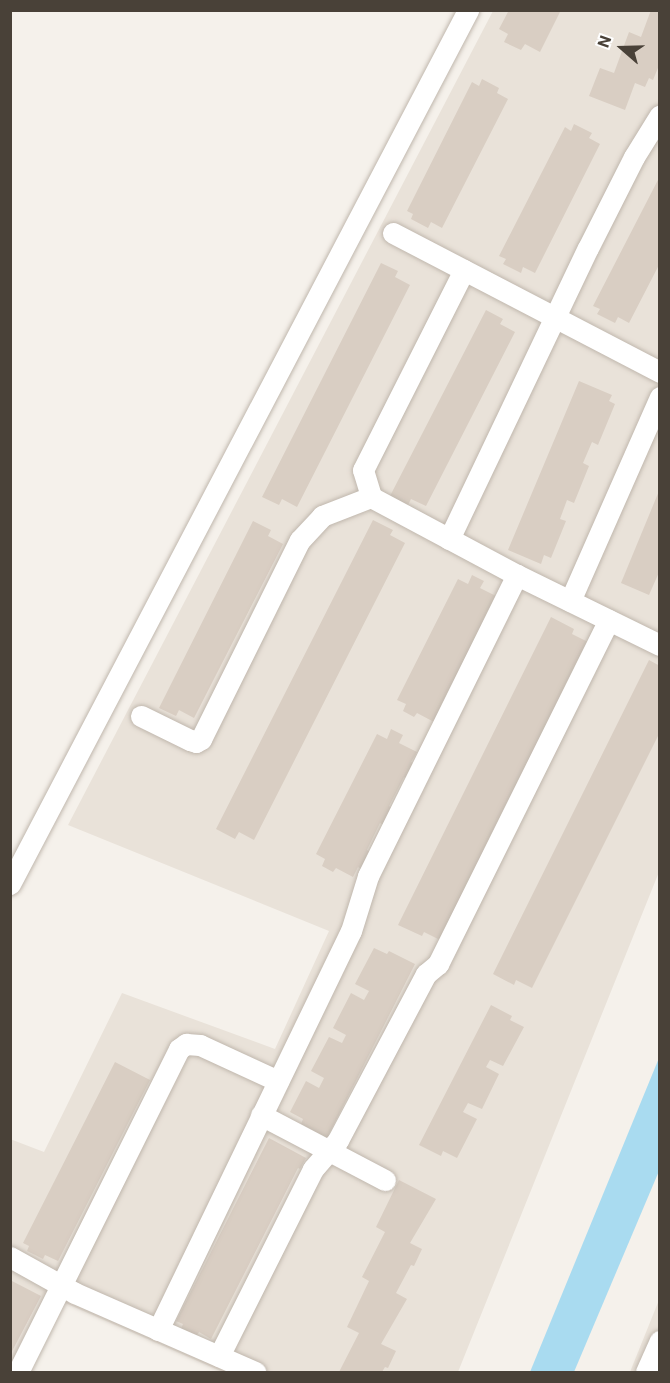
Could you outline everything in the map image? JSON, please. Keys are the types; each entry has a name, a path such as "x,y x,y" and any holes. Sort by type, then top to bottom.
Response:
{"street":[{"path":"10,884 468,10"},
{"path":"449,539 634,157 660,114"},
{"path":"393,233 660,372"},
{"path":"464,270 363,470 371,497 517,575 660,645"},
{"path":"570,601 660,397"},
{"path":"141,716 190,741 196,742 201,739 300,540 322,516 371,497"},
{"path":"158,1329 351,931 368,876 517,575"},
{"path":"219,1356 313,1169 338,1140 426,974 438,964 609,620"},
{"path":"18,1372 179,1049 186,1044 200,1045 278,1082"},
{"path":"261,1115 384,1180"},
{"path":"10,1257 62,1286 255,1372"},
{"path":"652,1368 660,1341"}],"shaded area":[{"path":"493,11 659,11 659,872 458,1372 223,1372 63,1302 11,1372 10,1139 44,1152 122,993 275,1049 329,931 68,825"},
{"path":"659,1300 659,1372 630,1372"}],"water":[{"path":"659,1058 659,1171 574,1372 530,1372"}],"building":[{"path":"509,10 561,10 540,52 525,44 521,50 504,42 508,34 499,29"},
{"path":"651,10 660,10 660,63 653,80 649,78 645,87 635,83 625,110 589,96 600,68 614,73 629,32 641,37"},
{"path":"482,79 499,88 497,93 508,99 442,228 431,222 428,228 411,219 413,214 407,211 472,82 479,86"},
{"path":"574,124 592,133 589,138 600,144 535,273 523,267 521,273 503,264 506,259 499,256 565,127 571,131"},
{"path":"660,176 660,263 629,323 618,317 615,323 597,314 600,309 593,306"},
{"path":"381,263 398,271 395,277 410,285 297,507 282,499 279,505 262,497"},
{"path":"486,310 503,319 500,324 515,332 426,506 411,499 408,505 390,496"},
{"path":"579,381 612,395 609,401 615,404 598,445 592,442 583,463 589,466 574,503 567,500 560,519 566,521 551,558 544,555 541,564 508,550"},
{"path":"659,491 660,570 649,595 621,583"},
{"path":"373,520 393,530 390,535 405,543 254,840 239,832 235,839 216,829"},
{"path":"253,521 271,530 268,536 283,544 194,718 179,710 176,716 159,708"},
{"path":"472,575 484,581 480,588 498,597 434,722 417,713 414,717 403,711 406,704 397,700 458,579 468,584"},
{"path":"551,617 574,629 572,634 588,642 440,940 424,932 422,936 398,925"},
{"path":"649,660 660,666 660,732 532,988 516,980 514,985 493,974"},
{"path":"391,729 403,735 399,743 417,752 411,762 415,764 407,779 404,777 389,806 392,808 384,825 380,823 367,850 370,852 361,869 358,867 353,877 336,868 333,872 322,866 325,859 316,854 377,734 387,739"},
{"path":"374,948 387,954 389,951 415,964 327,1138 301,1124 303,1119 290,1112 306,1081 319,1088 324,1078 311,1071 329,1037 342,1043 346,1035 333,1028 351,993 364,1000 369,991 355,984"},
{"path":"491,1005 512,1016 510,1020 524,1027 503,1066 490,1060 486,1067 499,1074 482,1109 468,1103 463,1112 477,1119 457,1158 443,1151 441,1156 419,1145"},
{"path":"115,1062 150,1080 58,1261 45,1255 43,1259 27,1251 29,1246 23,1243"},
{"path":"269,1138 306,1158 300,1169 298,1168 211,1339 199,1332 196,1337 181,1329 183,1324 176,1321"},
{"path":"399,1180 436,1199 410,1243 422,1249 396,1293 407,1299 381,1344 396,1351 388,1368 385,1367 382,1372 339,1372 359,1333 347,1327 369,1281 362,1277 385,1232 376,1227"},
{"path":"10,1280 41,1296 10,1355"}]}
